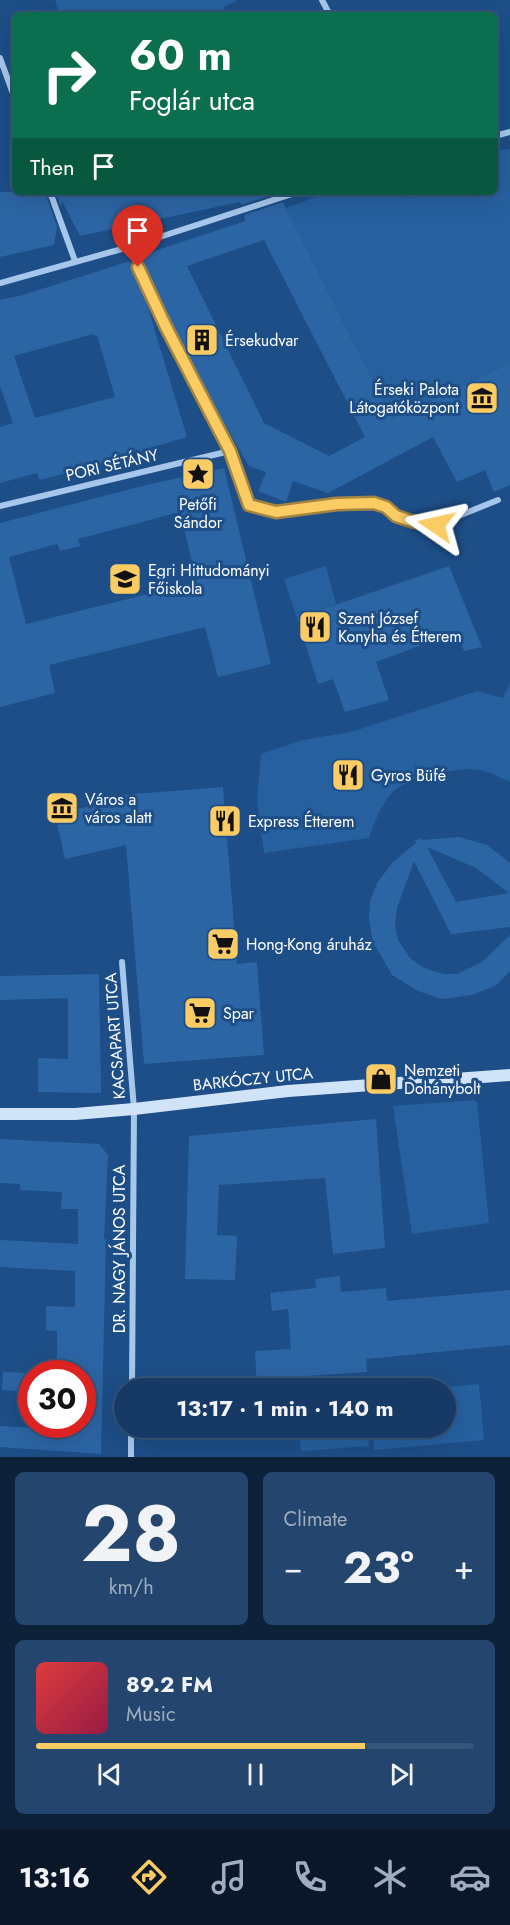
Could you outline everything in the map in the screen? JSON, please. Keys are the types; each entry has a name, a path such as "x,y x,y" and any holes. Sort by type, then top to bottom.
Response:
{"street":[{"path":"0,58 12,91"},
{"path":"51,195 75,261"},
{"path":"0,283 129,247 289,195"},
{"path":"129,247 166,327 230,451 249,505 276,512 337,504 374,503 386,507 396,516 436,525 498,500"},
{"name":"PORI SÉTÁNY","path":"0,506 230,451"},
{"name":"KACSAPART UTCA","path":"122,962 134,1109"},
{"name":"BARKÓCZY UTCA","path":"0,1114 75,1114 288,1091 510,1075"},
{"name":"DR. NAGY JÁNOS UTCA","path":"132,1378 134,1109"},
{"path":"131,1438 131,1457"}],"shaded area":[{"path":"55,0 238,0 224,7 226,12 58,12"},
{"path":"510,149 510,363 392,419 286,208 321,195 399,195 412,198 420,195 498,195 498,151"},
{"path":"326,566 336,604 297,618 284,579"},
{"path":"510,683 510,782 488,772 471,769 433,774 408,783 392,793 381,809 369,838 264,853 257,802 261,754 303,740 351,732 477,691 503,698"},
{"path":"474,1100 477,1102 489,1223 412,1234 393,1106"},
{"path":"479,1384 484,1440 374,1450 373,1438 456,1438 456,1386"},
{"path":"300,1438 368,1438 369,1446 301,1451"}],"building":[{"path":"0,192 12,192 12,195 46,195 57,227 54,245 0,257"},
{"path":"57,195 272,195 241,205 240,202 80,236 62,201 61,207"},
{"name":"Érsekudvar","path":"283,202 392,419 510,363 510,485 494,492 485,470 457,482 433,437 328,493 293,481 286,502 258,491 266,472 249,466 213,404 139,256 245,221 244,215","holes":["264,240 365,437 329,456 264,423 187,266"]},
{"path":"130,261 147,297 145,298 187,437 123,456 123,458 40,480 37,473 0,483 0,427 13,423 0,386 0,300 23,295","holes":["93,334 97,335 115,397 35,418 14,356"]},
{"path":"224,468 271,664 218,677 205,627 49,665 55,693 0,707 0,523 150,484","holes":["180,512 197,582 26,624 9,557 57,544 60,551 80,546 78,539"]},
{"path":"449,566 482,647 464,651 457,632 376,662 389,700 345,712 333,679 318,684 297,618"},
{"path":"223,787 237,964 257,962 264,1055 144,1064 126,845 65,859 55,814 123,799 122,795"},
{"path":"459,837 487,845 510,863 510,927 451,934 414,861 397,908 395,926 398,940 410,958 424,968 444,974 457,974 482,962 510,935 510,971 495,986 472,995 442,999 418,991 392,975 373,942 369,918 370,902 377,883 393,862 417,842 413,841 422,838 421,840","holes":["427,847 476,868 509,893 456,902"]},
{"path":"99,974 101,1093 38,1092 38,1058 68,1059 68,998 0,1000 0,976"},
{"path":"376,1119 385,1248 333,1254 325,1178 219,1185 217,1235 237,1236 235,1280 185,1279 189,1136"},
{"path":"0,1139 99,1144 108,1155 104,1239 106,1239 101,1454 0,1447 0,1426 18,1427 18,1438 96,1438 96,1360 57,1360 57,1331 46,1330 46,1306 75,1307 75,1271 0,1267 0,1240 78,1244 78,1209 61,1209 62,1192 20,1190 20,1184 0,1183"},
{"path":"340,1276 341,1292 386,1288 387,1301 510,1290 510,1345 366,1359 367,1372 256,1378 255,1351 291,1349 288,1309 272,1311 270,1293 316,1288 315,1279"},
{"path":"3,1372 18,1373 18,1391 2,1390"}],"place":[{"name":"Érsekudvar","path":"202,340"},
{"name":"Érseki Palota Látogatóközpont","path":"482,398"},
{"name":"Petőfi Sándor","path":"198,474"},
{"name":"Egri Hittudományi Főiskola","path":"125,579"},
{"name":"Szent József Konyha és Étterem","path":"315,627"},
{"name":"Gyros Büfé","path":"348,775"},
{"name":"Város a város alatt","path":"62,808"},
{"name":"Express Étterem","path":"225,821"},
{"name":"Hong-Kong áruház","path":"223,944"},
{"name":"Spar","path":"200,1013"},
{"name":"Nemzeti Dohánybolt","path":"381,1079"}],"route":[{"path":"138,267 230,451 249,505 276,512 337,504 374,503 386,507 396,516 424,525 436,525"}]}
